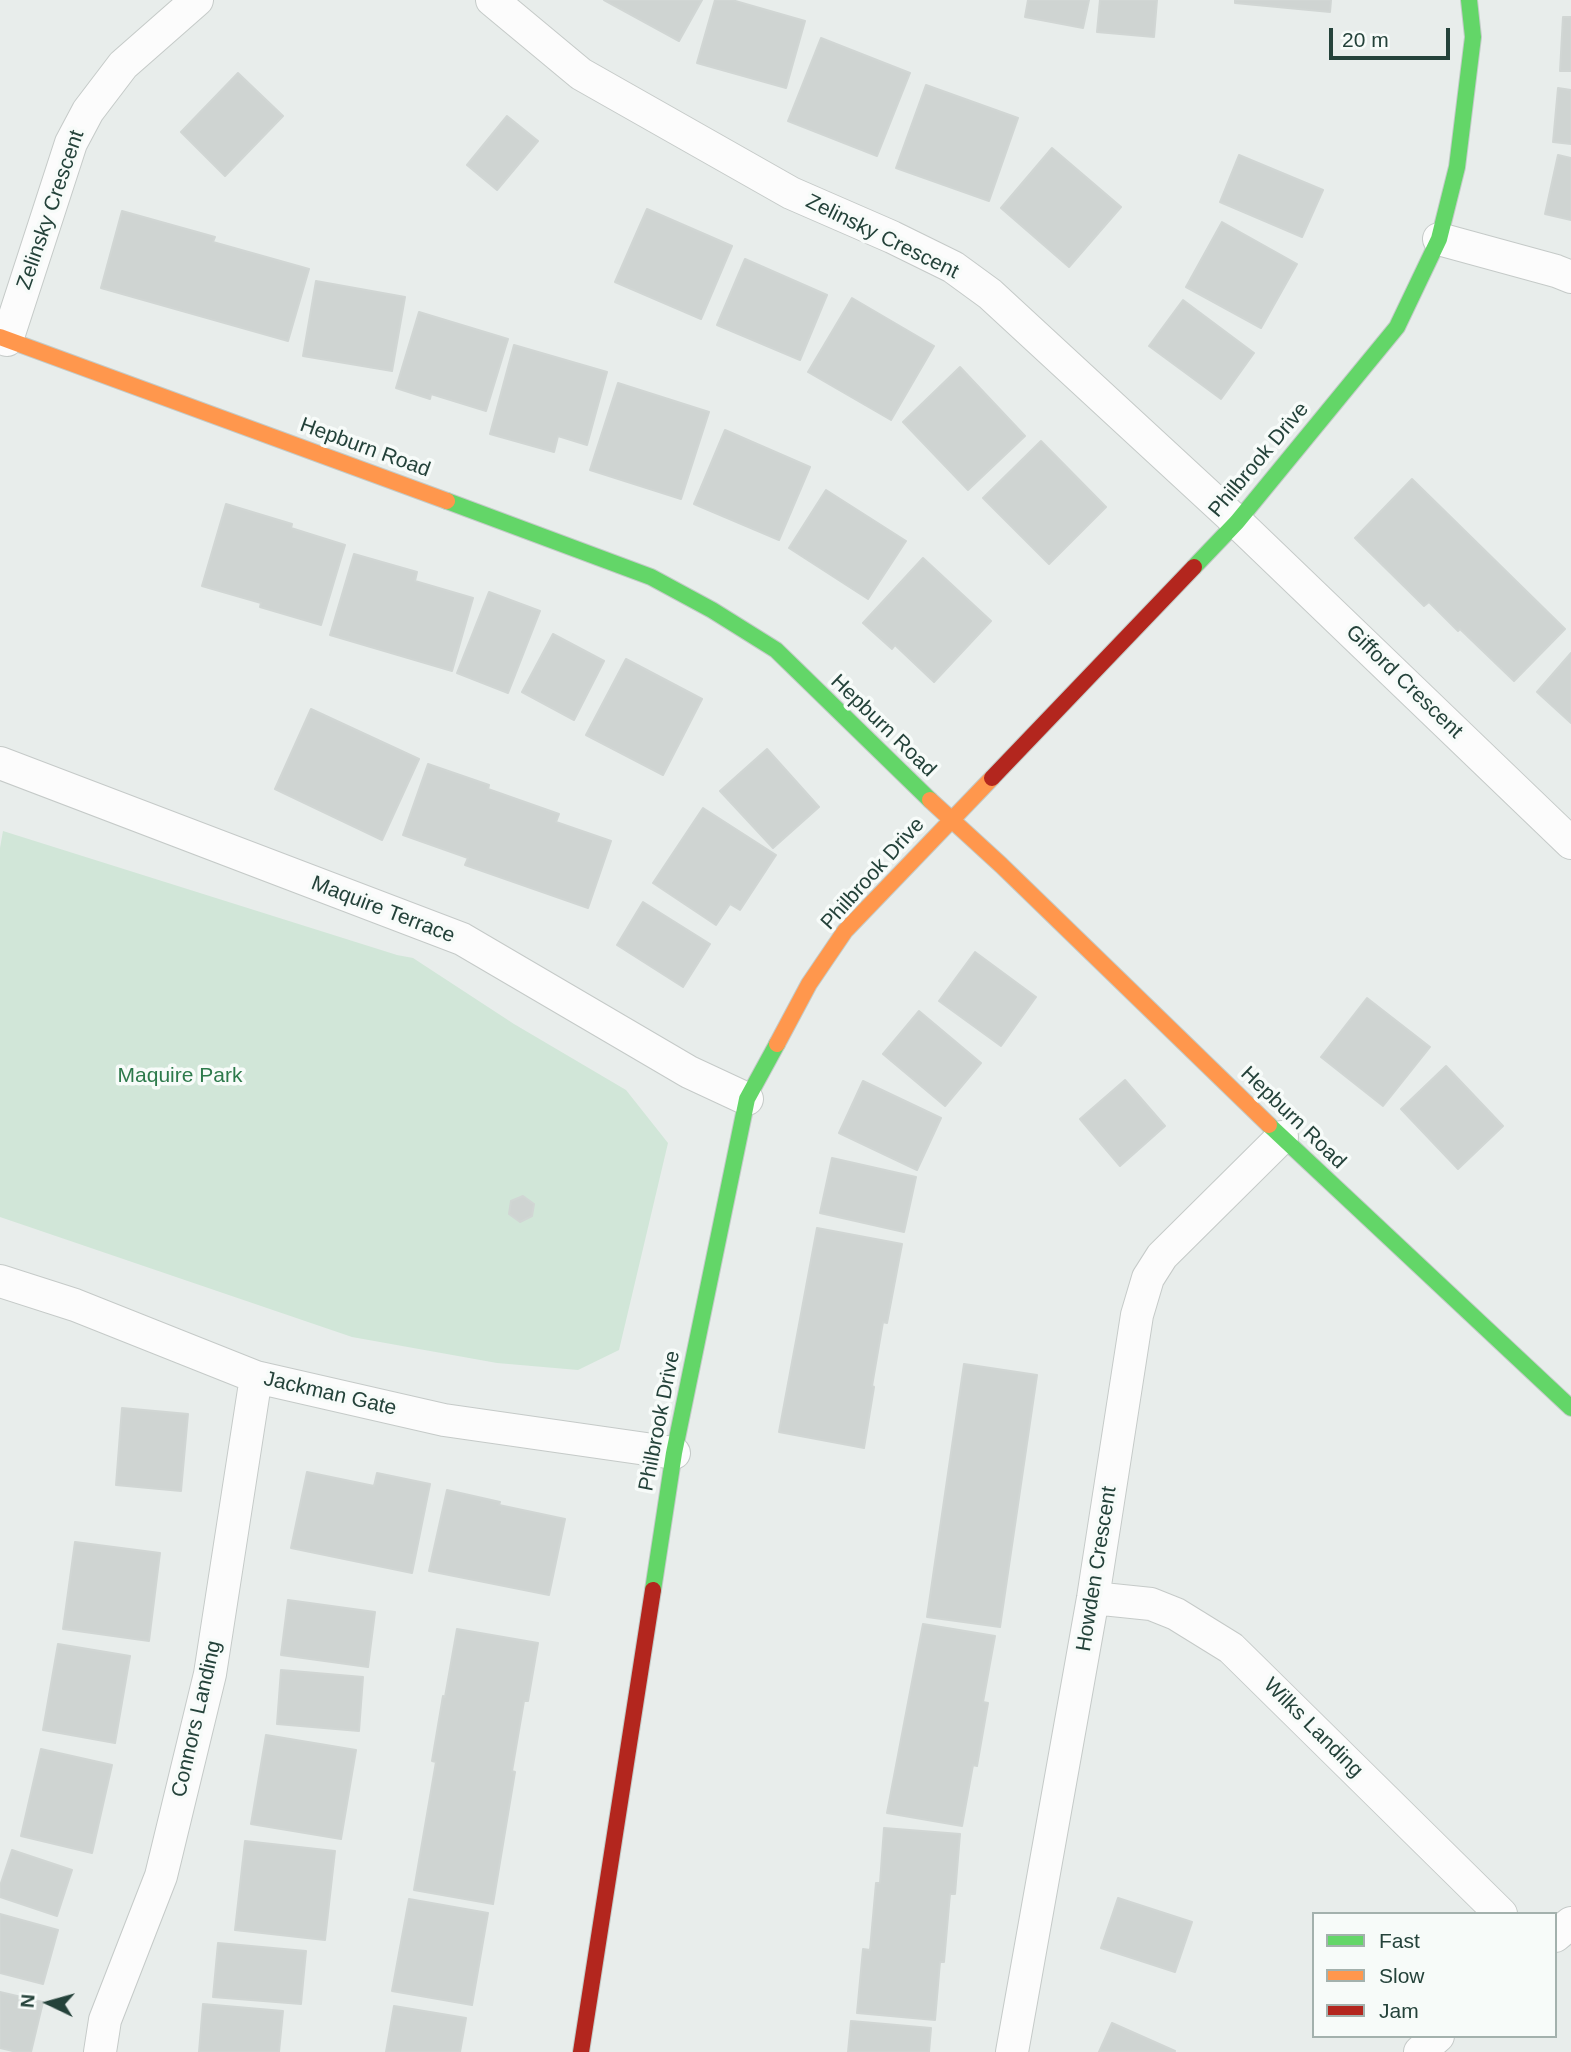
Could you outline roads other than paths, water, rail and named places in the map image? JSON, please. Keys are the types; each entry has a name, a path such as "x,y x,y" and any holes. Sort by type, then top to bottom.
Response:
{"street":[{"name":"Zelinsky Crescent","path":"3,338 71,144 88,111 123,65 197,0"},
{"name":"Zelinsky Crescent","path":"492,0 581,74 792,193 953,267 990,294 1237,522"},
{"name":"Philbrook Drive","path":"581,2052 674,1453 747,1099 809,984 845,931 1237,522 1397,327 1439,239 1457,167 1473,37 1469,0"},
{"path":"1439,239 1571,277"},
{"name":"Hepburn Road","path":"3,338 651,577 712,610 776,650 901,774 1001,865 1282,1137 1571,1408"},
{"name":"Gifford Crescent","path":"1237,522 1571,843"},
{"name":"Maquire Terrace","path":"0,763 462,939 690,1072 747,1099"},
{"name":"Howden Crescent","path":"1012,2052 1093,1598 1137,1315 1148,1278 1163,1256 1282,1137"},
{"name":"Jackman Gate","path":"0,1281 75,1305 256,1377 444,1420 674,1453"},
{"name":"Connors Landing","path":"100,2052 105,2020 160,1876 210,1674 256,1377"},
{"name":"Wilks Landing","path":"1093,1598 1151,1604 1177,1614 1231,1648 1499,1912"},
{"path":"1557,1934 1571,1923"},
{"path":"1420,2052 1436,2038"}],"park label":[{"name":"Maquire Park","path":"180,1076"}]}
